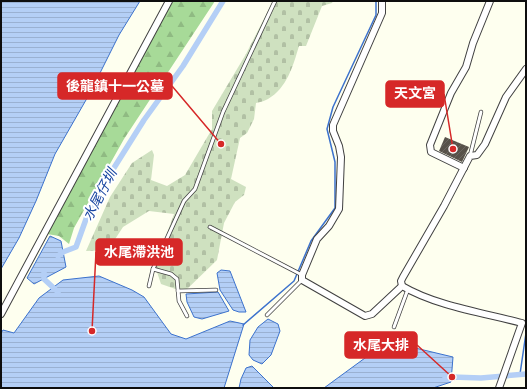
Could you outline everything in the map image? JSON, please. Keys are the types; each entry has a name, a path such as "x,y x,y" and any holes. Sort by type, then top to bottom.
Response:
{"street":[{"path":"1,314 169,1"},
{"path":"382,1 382,13 333,124 333,131 339,146 341,157 339,209 329,226 317,239 301,276 365,316 372,314 405,288"},
{"path":"464,168 431,152 430,145 451,93 466,67 473,43 490,1"},
{"path":"499,388 524,323 437,301 405,288 401,281 444,206 470,156 477,155 485,144 506,97 526,69"}],"lane":[{"path":"149,286 153,269 184,201 195,189 209,156 223,112 275,1"},
{"path":"470,156 481,112"},
{"path":"210,227 301,276 267,315"},
{"path":"153,269 171,274 177,279 179,301 187,316"},
{"path":"394,327 405,288"},
{"path":"178,291 216,290"}],"green space":[{"path":"173,1 215,1 124,139 74,228 69,244 59,236 47,234"},
{"path":"273,1 333,1 332,3 322,6 306,46 299,46 285,83 268,99 256,103 254,119 247,133 240,138 231,179 246,187 244,195 235,202 224,223 217,260 184,292 161,284 155,266 174,214 149,211 123,227 108,250 86,251 110,197 132,163 152,150 154,155 151,180 167,186 185,175 212,129 212,111 246,54"}],"water":[{"path":"1,1 140,1 119,35 90,93 55,154 19,238 1,269"},
{"path":"50,236 61,241 66,267 34,284 27,278"},
{"path":"221,270 230,271 246,312 233,310 220,290 217,273"},
{"path":"99,276 132,290 144,297 171,334 186,339 230,321 244,324 224,388 1,388 1,333 3,330 14,333 39,298 63,280"},
{"path":"218,292 229,311 202,319 194,317 187,302 186,294"},
{"path":"268,319 278,324 280,331 271,355 262,364 253,360 249,355 250,340 258,327"},
{"path":"390,342 453,357 451,382 433,388 324,388 365,358"},
{"path":"252,366 274,388 239,388 246,368"}],"building":[{"path":"445,137 469,147 462,162 439,151"}],"waterway":[{"name":"水尾仔圳","path":"58,256 63,252 76,247 90,208 112,171 144,120 183,66 223,1"},
{"path":"243,325 294,281 311,241 335,208 335,162 327,129 333,107 376,15 376,1"},
{"name":"水尾仔圳","path":"44,271 44,279 58,292"},
{"path":"520,374 526,333"},
{"path":"445,378 481,378 526,374"}],"place":[{"name":"後龍鎮十一公墓","path":"221,144"},
{"name":"天文宮","path":"453,149"},
{"name":"水尾滯洪池","path":"92,331"},
{"name":"水尾大排","path":"452,377"}]}
